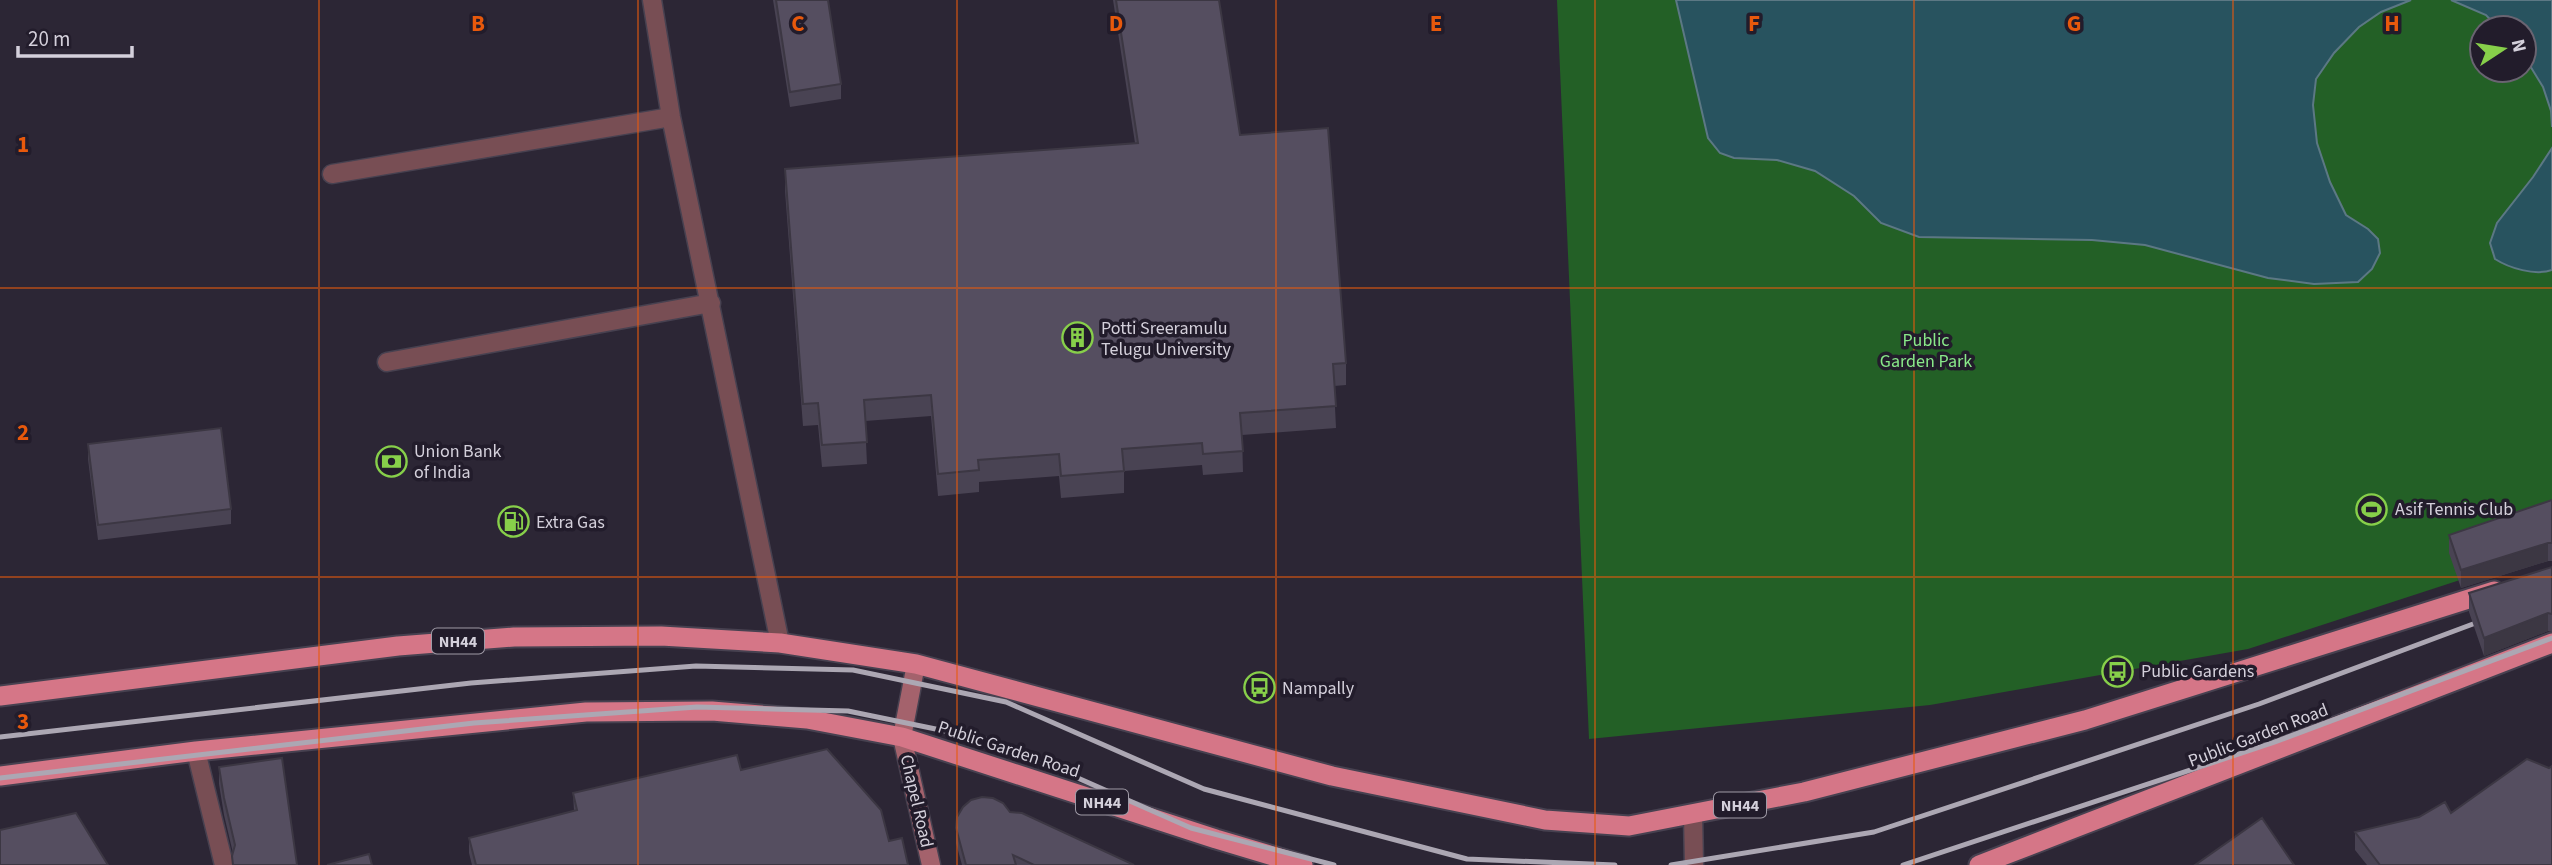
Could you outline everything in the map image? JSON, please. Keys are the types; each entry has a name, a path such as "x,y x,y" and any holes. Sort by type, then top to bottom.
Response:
{"highway":[{"name":"NH44","path":"0,696 398,646 514,637 661,636 780,643 916,664 1332,776 1545,820 1629,826 1804,792 2085,720 2514,585"},
{"name":"Public Garden Road","path":"1979,865 2552,643"},
{"name":"NH44","path":"0,776 197,751 586,712 712,711 807,719 902,737"},
{"name":"Public Garden Road","path":"902,737 1303,865"}],"main road":[{"path":"902,737 916,664"},
{"name":"Chapel Road","path":"902,737 931,865"}],"street":[{"path":"652,0 671,117 780,643"},
{"path":"332,174 671,117"},
{"path":"387,362 711,303"},
{"path":"197,751 225,865"},
{"path":"1693,814 1694,865"}],"green space":[{"name":"Public Garden Park","path":"1557,0 2552,0 2552,550 2248,649 1930,705 1589,739"}],"water":[{"path":"1676,0 2411,0 2381,12 2359,27 2334,53 2316,79 2313,105 2317,143 2330,182 2346,215 2378,239 2380,253 2372,269 2358,282 2314,284 2268,278 2145,245 2092,240 1919,237 1881,223 1854,196 1815,171 1777,160 1734,158 1720,153 1708,138"},
{"path":"2451,0 2552,0 2552,127 2551,111 2538,79 2538,14 2484,14"},
{"path":"2552,148 2552,270 2530,272 2495,259 2490,243 2497,223"}],"building":[{"path":"776,0 828,0 841,84 790,92"},
{"name":"Potti Sreeramulu Telugu University","path":"1116,0 1219,0 1240,135 1328,128 1346,363 1333,364 1336,406 1240,413 1243,451 1203,454 1202,443 1122,449 1124,471 1061,476 1059,454 978,460 979,470 938,474 931,395 864,400 867,442 822,445 818,403 803,404 785,169 1138,143"},
{"path":"221,428 231,509 98,525 88,444"},
{"path":"2552,500 2552,543 2461,570 2449,535"},
{"path":"2552,567 2552,614 2548,613 2484,638 2469,593"},
{"path":"827,749 881,810 889,841 902,838 908,865 476,865 469,838 577,810 573,793 737,755 741,770"},
{"path":"282,758 297,865 233,865 235,845 219,767"},
{"path":"2527,759 2549,768 2552,766 2552,865 2380,865 2355,832 2419,817 2445,802 2451,813"},
{"path":"993,798 1003,803 1010,812 1022,813 1134,865 1034,865 1013,855 1016,865 966,865 956,828 957,817 971,800"},
{"path":"76,813 108,865 0,865 0,830"},
{"path":"2262,818 2294,865 2195,865"},
{"path":"369,854 372,865 327,865"}],"railway":[{"path":"1671,865 1874,832 2259,704 2489,618"},
{"path":"1903,865 2272,743 2552,638"},
{"path":"0,737 471,683 696,666 853,670 1006,702 1204,789 1467,859 1615,865"},
{"path":"0,778 474,723 697,707 848,711 994,741 1191,828 1334,865"}],"place":[{"name":"Potti Sreeramulu Telugu University","path":"1078,338"},
{"name":"Union Bank of India","path":"391,461"},
{"name":"Asif Tennis Club","path":"2372,509"},
{"name":"Extra Gas","path":"513,522"},
{"name":"Public Gardens","path":"2118,671"},
{"name":"Nampally","path":"1259,688"}]}
